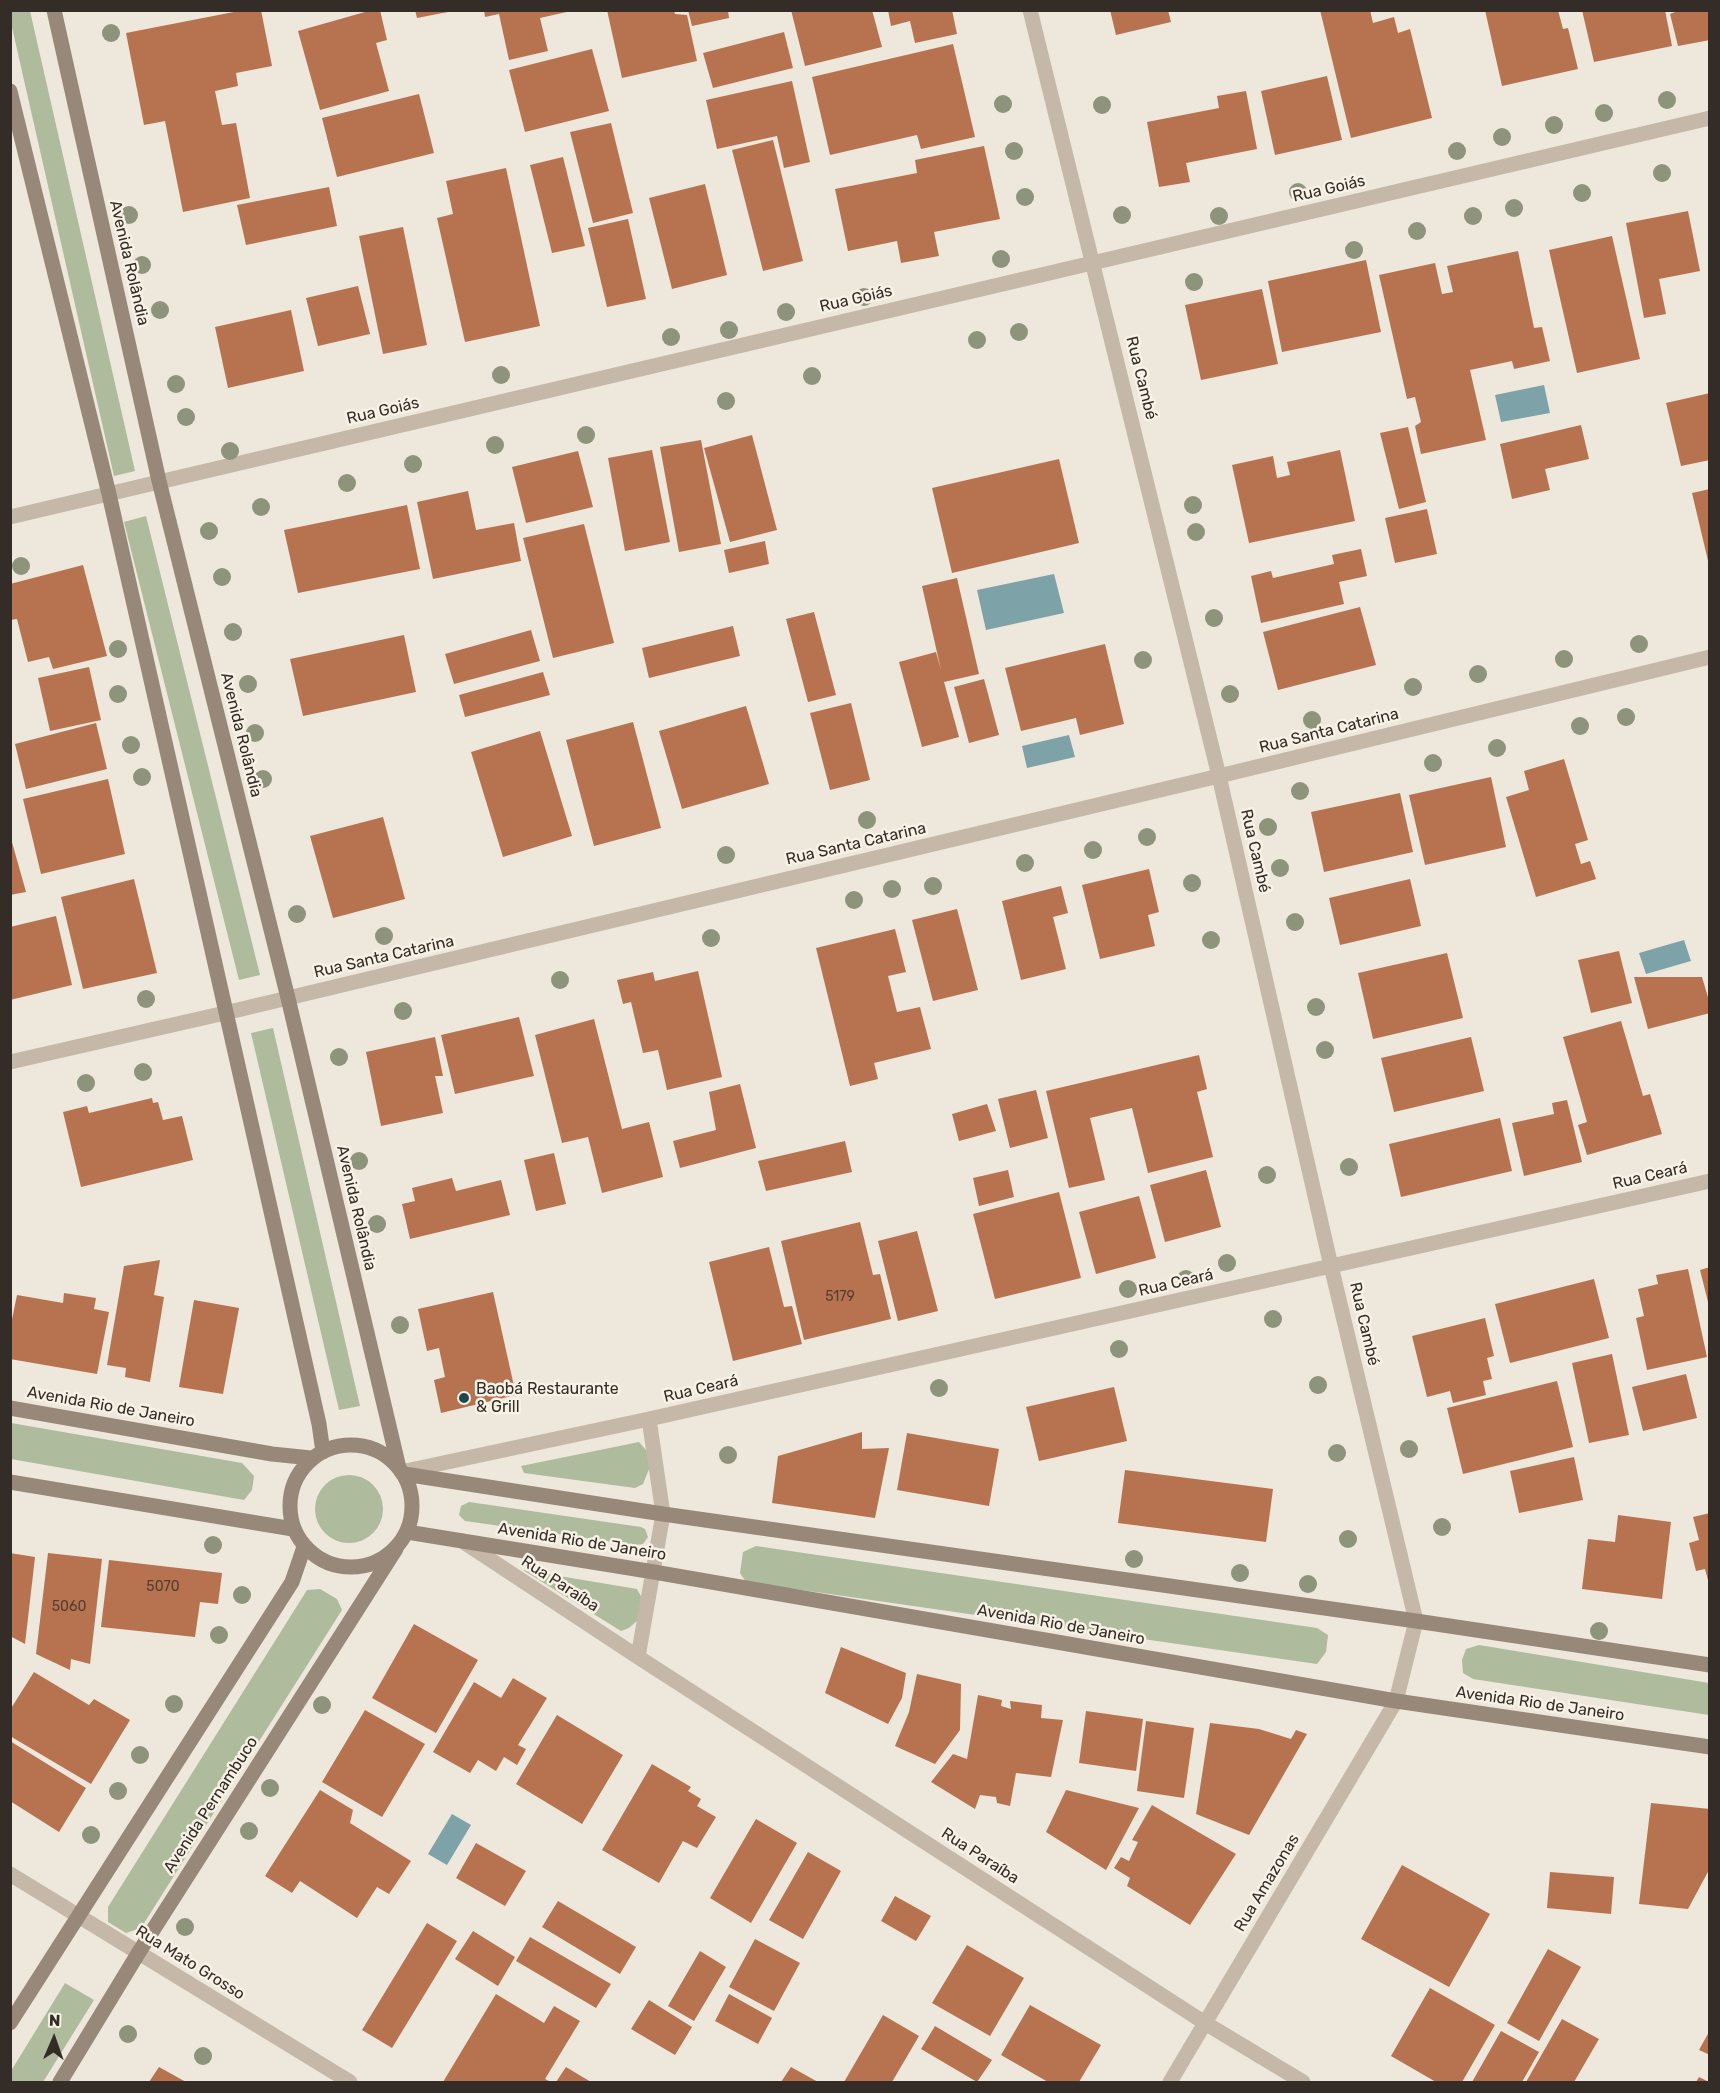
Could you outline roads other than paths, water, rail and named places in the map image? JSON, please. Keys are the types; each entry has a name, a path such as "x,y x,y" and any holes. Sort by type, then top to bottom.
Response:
{"street":[{"name":"Avenida Rolândia","path":"54,10 159,482 288,998 401,1471"},
{"name":"Rua Cambé","path":"1030,10 1220,776 1331,1266 1416,1621 1396,1701"},
{"path":"10,91 109,494 319,1424 317,1455"},
{"name":"Rua Goiás","path":"10,517 1710,118"},
{"name":"Rua Santa Catarina","path":"10,1062 1220,776 1710,657"},
{"name":"Rua Ceará","path":"401,1471 649,1419 1710,1181"},
{"name":"Avenida Rio de Janeiro","path":"10,1408 272,1454 317,1455"},
{"name":"Rua Ceará","path":"649,1419 663,1514 654,1572"},
{"path":"354,1444 374,1449 391,1459 401,1471 411,1493 412,1513 407,1532 396,1549 379,1561 360,1567 340,1567 321,1560 304,1547 293,1529 288,1510 291,1489 300,1470 317,1455 354,1444"},
{"path":"401,1471 663,1514 1710,1665"},
{"path":"10,1482 293,1529"},
{"name":"Avenida Rio de Janeiro","path":"407,1532 654,1572 1396,1701 1710,1747"},
{"name":"Rua Paraíba","path":"462,1541 1205,2023 1303,2082"},
{"path":"10,2024 292,1582 304,1547"},
{"name":"Avenida Pernambuco","path":"60,2082 139,1952 396,1549"},
{"path":"638,1657 654,1572"},
{"name":"Rua Amazonas","path":"1170,2082 1396,1701"},
{"name":"Rua Mato Grosso","path":"10,1875 350,2082"}],"water":[{"path":"1544,385 1550,413 1501,422 1495,395"},
{"path":"1054,574 1064,613 986,630 977,590"},
{"path":"1069,735 1075,757 1027,768 1022,746"},
{"path":"1684,940 1691,961 1646,974 1639,953"},
{"path":"452,1814 471,1825 447,1865 428,1854"}],"place":[{"name":"Baobá Restaurante & Grill","path":"464,1398"}]}
